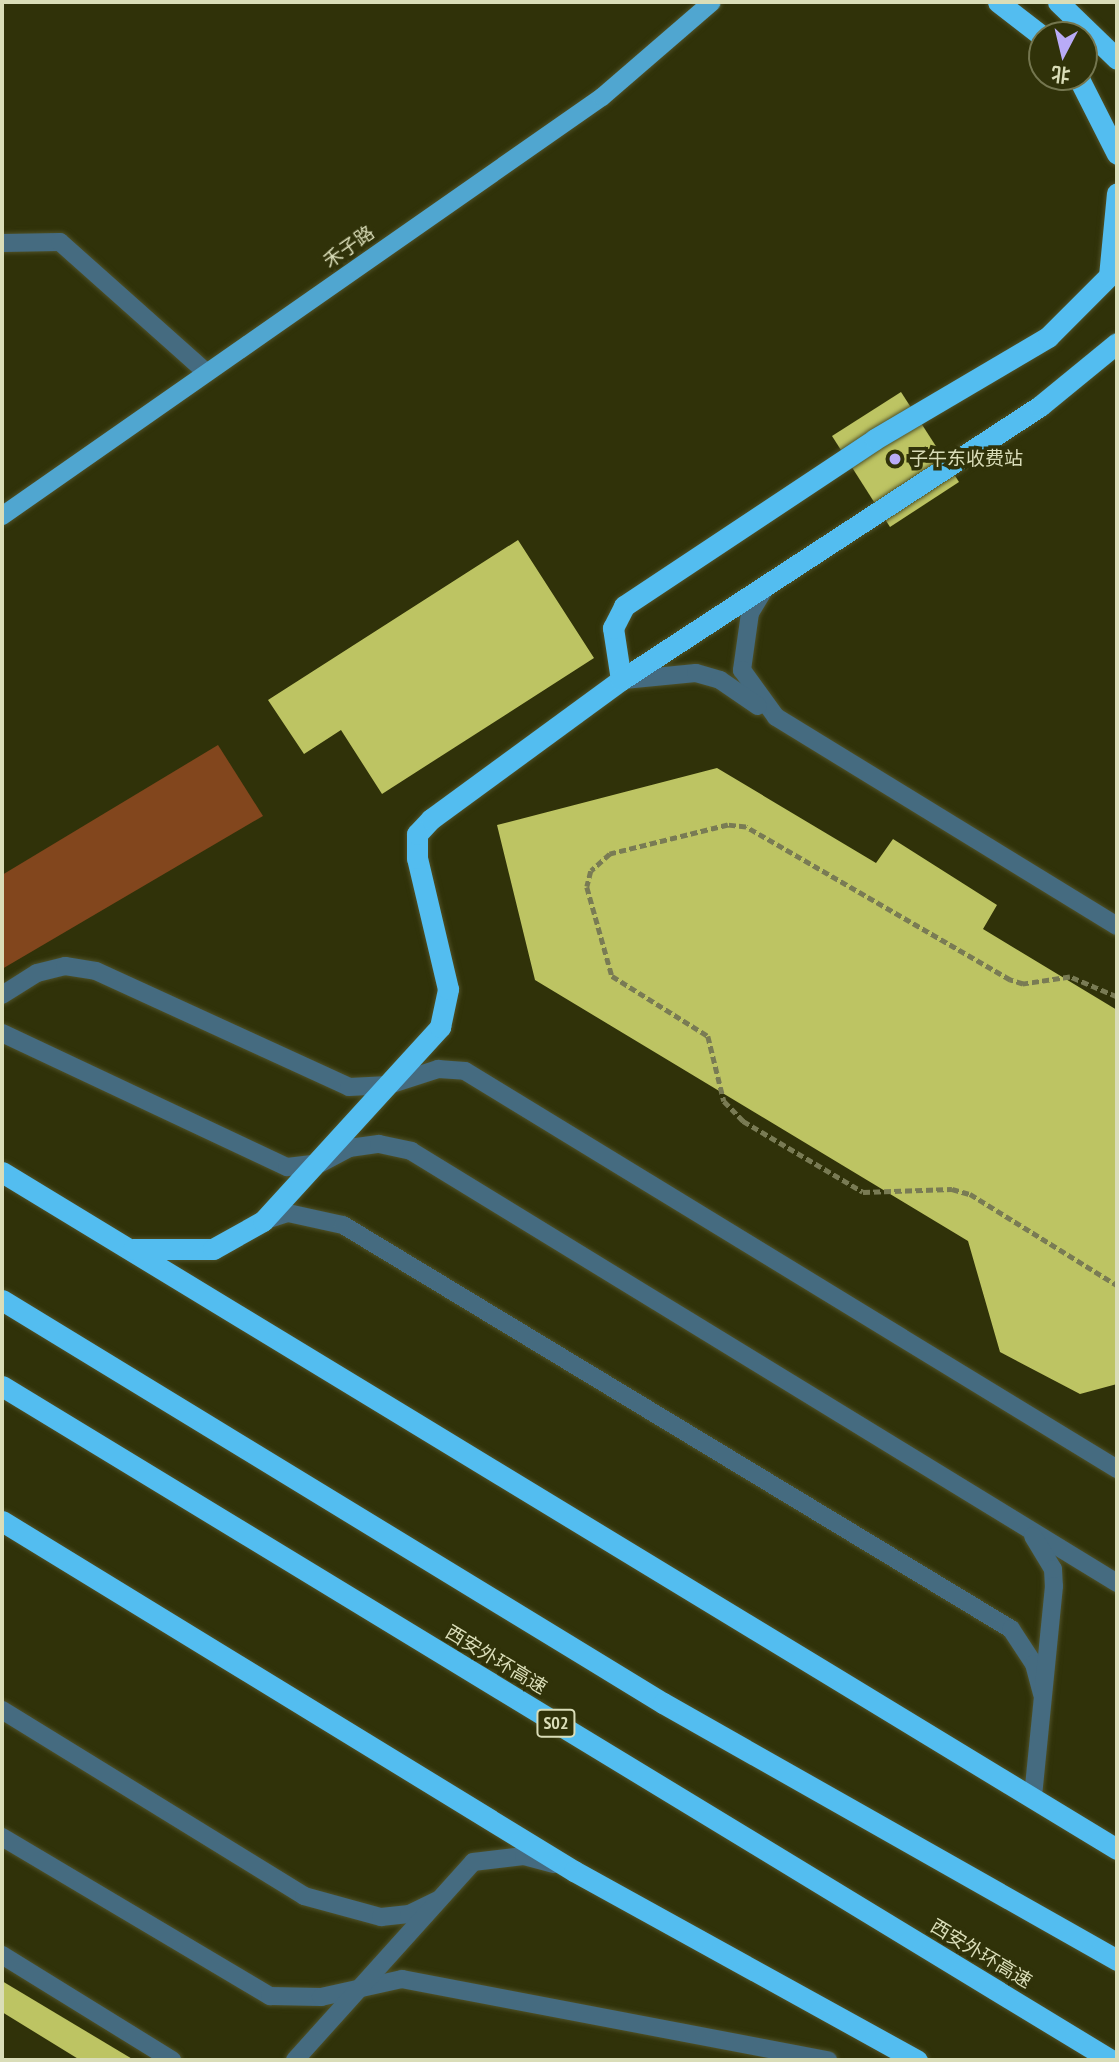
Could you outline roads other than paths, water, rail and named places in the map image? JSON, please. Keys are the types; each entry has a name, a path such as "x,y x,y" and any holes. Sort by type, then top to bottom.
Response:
{"highway":[{"path":"998,2 1028,25"},
{"path":"1058,2 1117,59"},
{"path":"1085,91 1117,154"},
{"path":"621,680 613,628 624,606 875,439 1048,337 1109,276 1117,193"},
{"path":"133,1248 213,1249 263,1221 321,1163 389,1085 449,1009 417,835 621,680 1040,406 1117,342"},
{"path":"2,1172 133,1248 1033,1795 1117,1849"},
{"path":"2,1300 663,1703 1117,1960"},
{"name":"西安外环高速","path":"2,1385 1111,2060"},
{"path":"2,1521 567,1867 917,2060"}],"main road":[{"name":"禾子路","path":"2,516 602,97 712,2"}],"street":[{"path":"2,243 60,242 206,372"},
{"path":"765,588 750,613 742,670 776,718"},
{"path":"621,680 696,673 720,680 776,718 1117,926"},
{"path":"2,995 37,973 65,966 96,971 326,1079 349,1087 389,1085 438,1069 465,1071 495,1085 1117,1469"},
{"path":"2,1033 259,1157 287,1167 321,1163 359,1146 411,1151 1116,1583"},
{"path":"263,1221 288,1213 343,1225 1011,1629 1034,1664 1042,1694"},
{"path":"1026,1527 1053,1569 1033,1795"},
{"path":"2,1710 304,1896 381,1917 409,1914 439,1900"},
{"path":"2,1837 248,1988 292,1998 359,1989 376,1980 402,1979 828,2060"},
{"path":"295,2060 473,1862 495,1856 567,1867"},
{"path":"2,1955 172,2060"}],"place":[{"name":"子午东收费站","path":"895,459"}]}
